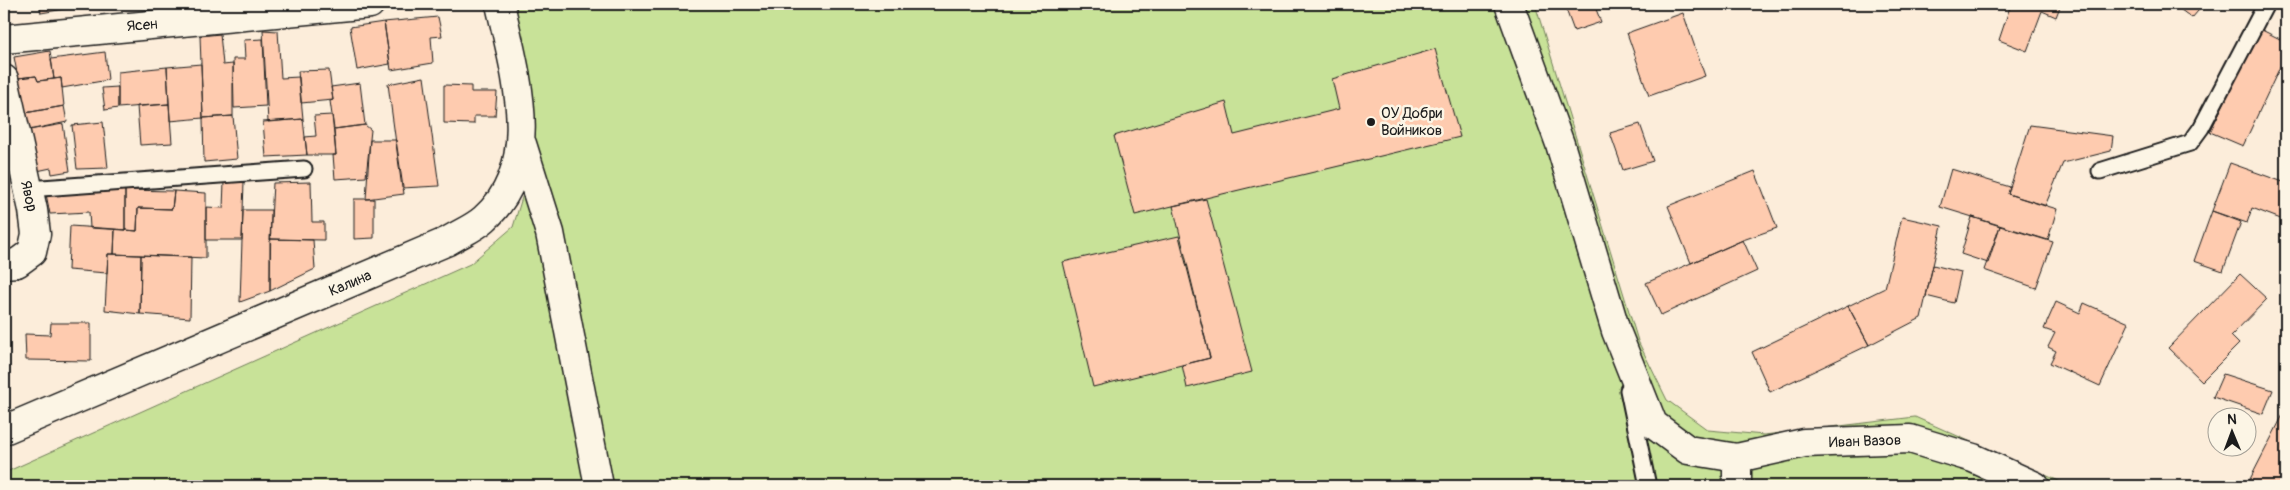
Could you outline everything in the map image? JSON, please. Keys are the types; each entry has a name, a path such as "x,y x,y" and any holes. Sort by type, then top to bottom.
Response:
{"street":[{"name":"Ясен","path":"4,38 370,4"},
{"name":"Калина","path":"4,430 448,241 484,220 510,187 522,144 518,88 500,4"},
{"path":"1509,4 1560,144 1616,331"},
{"name":"Явор","path":"4,80 36,234 32,252 17,263 4,264"},
{"path":"522,144 550,233 598,486"},
{"name":"Иван Вазов","path":"1616,331 1653,424 1688,450 1737,458 1804,443 1910,439 1973,458 2035,486"},
{"path":"1736,486 1737,458"}],"lane":[{"path":"2100,171 2190,142 2202,128 2266,4"},
{"path":"28,189 304,169"},
{"path":"1616,331 1648,486"}],"green space":[{"path":"512,4 1535,4 1638,341 1667,400 1708,430 1764,435 1915,417 2070,486 4,486 4,473 470,264 513,227 535,155"}],"building":[{"path":"39,4 82,4 82,6 41,13"},
{"path":"1564,4 1594,4 1601,22 1574,31"},
{"path":"2011,4 2061,4 2056,17 2042,11 2027,51 1999,40"},
{"path":"2173,4 2204,4 2192,18"},
{"path":"1683,13 1705,76 1649,96 1627,33"},
{"path":"438,17 442,36 431,37 433,63 391,70 384,22"},
{"path":"384,22 390,64 357,70 350,27"},
{"path":"2260,29 2286,42 2286,54 2243,146 2210,132"},
{"path":"263,30 278,31 281,78 299,77 303,119 268,122"},
{"path":"220,34 223,65 233,64 233,116 203,118 200,36"},
{"path":"263,39 266,106 234,108 233,59 245,59 244,40"},
{"name":"ОУ Добри Войников","path":"1435,49 1460,137 1135,215 1114,136 1226,102 1234,135 1339,109 1332,79"},
{"path":"50,51 54,79 38,81 36,76 18,78 14,57"},
{"path":"105,52 108,80 62,88 61,78 54,79 51,59"},
{"path":"201,64 203,118 170,121 167,67"},
{"path":"167,67 169,104 118,108 118,72"},
{"path":"329,70 333,100 301,103 298,71"},
{"path":"36,76 38,81 61,78 64,106 25,113 18,78"},
{"path":"424,77 439,186 402,188 388,84"},
{"path":"360,83 365,125 334,129 330,101 333,100 331,87"},
{"path":"444,85 471,86 471,92 497,92 495,116 474,116 474,124 444,123"},
{"path":"118,87 118,108 105,110 102,88"},
{"path":"169,104 172,143 140,145 137,106"},
{"path":"64,106 67,122 29,130 25,113"},
{"path":"332,115 336,155 307,155 305,137 316,136 314,116"},
{"path":"233,116 237,159 204,162 203,118"},
{"path":"303,119 307,155 266,157 263,122"},
{"path":"103,122 108,168 77,169 72,125"},
{"path":"63,124 70,171 52,174 51,168 37,171 29,130"},
{"path":"1640,124 1653,161 1623,170 1610,133"},
{"path":"365,125 371,130 366,177 335,179 333,155 336,155 334,129"},
{"path":"2030,125 2113,136 2111,151 2063,163 2045,206 2008,194"},
{"path":"370,140 396,140 404,194 366,199"},
{"path":"2230,163 2286,183 2286,221 2252,208 2247,223 2212,211"},
{"path":"1951,169 2010,187 2008,194 2057,209 2048,240 1940,207"},
{"path":"1755,171 1777,228 1743,240 1691,263 1668,206"},
{"path":"224,182 244,182 242,240 206,240 206,207 223,208"},
{"path":"311,182 312,222 324,222 324,240 270,239 273,183"},
{"path":"125,190 125,230 90,228 89,212 50,214 46,194"},
{"path":"125,190 174,191 172,209 138,208 137,231 125,230"},
{"path":"174,191 206,193 206,258 114,254 115,229 137,231 138,208 172,209"},
{"path":"354,199 374,199 374,238 354,239"},
{"path":"1206,199 1252,372 1187,388 1182,365 1210,358 1173,206"},
{"path":"243,210 271,210 270,291 240,302"},
{"path":"2212,211 2241,222 2223,271 2194,261"},
{"path":"1902,217 1942,226 1921,318 1869,345 1848,306 1885,288"},
{"path":"1972,217 2000,226 1988,263 1961,254"},
{"path":"70,226 115,229 114,254 108,254 107,273 68,270"},
{"path":"2000,226 2053,242 2036,288 1984,270"},
{"path":"1179,236 1210,358 1093,387 1063,262"},
{"path":"270,239 313,240 315,269 270,291"},
{"path":"1743,240 1757,271 1661,315 1646,283"},
{"path":"108,254 141,255 140,314 105,310"},
{"path":"141,255 191,257 190,318 140,314"},
{"path":"1933,265 1961,272 1954,303 1926,296"},
{"path":"2240,274 2267,299 2231,336 2239,344 2202,381 2168,348"},
{"path":"2056,302 2080,313 2084,303 2129,323 2100,386 2050,363 2056,351 2048,347 2055,333 2044,329"},
{"path":"1848,306 1869,345 1770,392 1752,352"},
{"path":"51,323 91,323 91,361 26,360 25,334 50,335"},
{"path":"2223,374 2273,390 2263,414 2258,412 2258,408 2245,408 2213,397"},
{"path":"2286,409 2286,486 2249,486 2247,485"}],"place":[{"name":"ОУ Добри Войников","path":"1371,122"}]}
